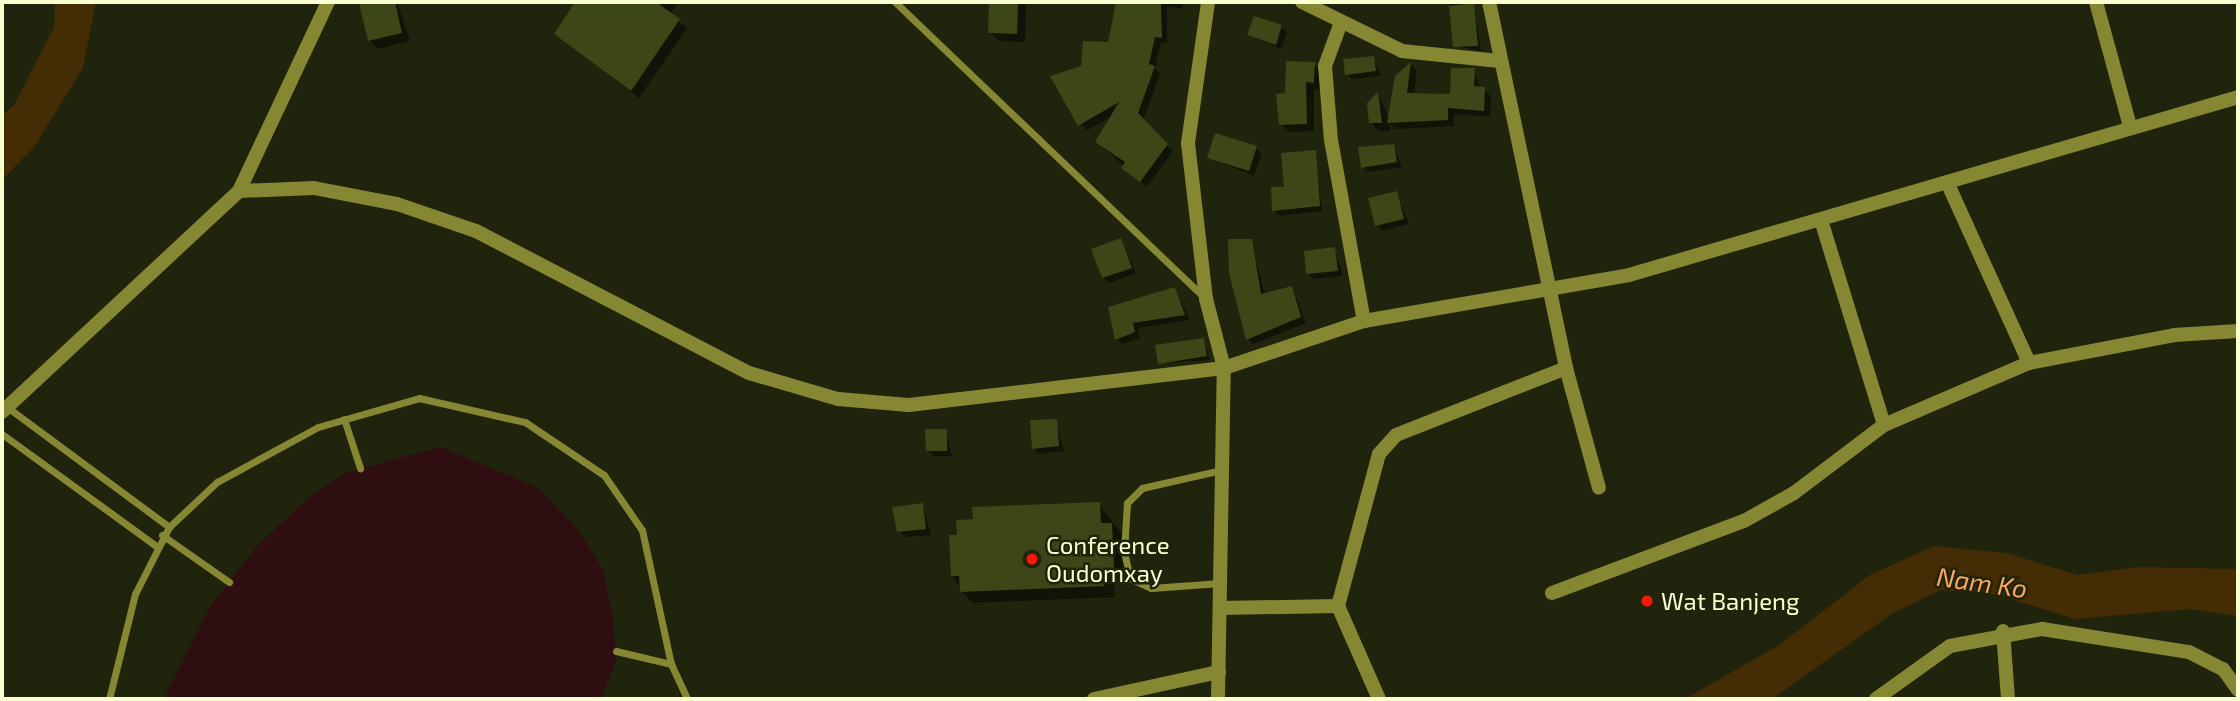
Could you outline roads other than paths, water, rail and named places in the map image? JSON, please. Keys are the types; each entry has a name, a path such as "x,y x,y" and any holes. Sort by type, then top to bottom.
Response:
{"street":[{"path":"3,408 239,191 328,2"},
{"path":"1208,2 1188,143 1206,299 1224,368 1221,608 1219,672 1214,698"},
{"path":"1302,2 1340,24 1402,51 1499,61"},
{"path":"1489,2 1499,61 1551,288 1566,368 1600,488"},
{"path":"2096,2 2130,126"},
{"path":"1340,24 1325,66 1330,128 1364,321"},
{"path":"239,191 314,188 397,204 477,231 749,373 838,398 909,405 1224,368 1364,321 1629,275 2130,126 2238,97"},
{"path":"1947,182 2029,363"},
{"path":"1821,220 1884,425"},
{"path":"1552,593 1744,521 1794,492 1884,425 2029,363 2175,335 2238,331"},
{"path":"1379,699 1338,606 1379,454 1396,435 1566,368"},
{"path":"1221,608 1338,606"},
{"path":"1876,699 1950,646 2003,631 2042,629 2189,652 2223,669 2238,690"},
{"path":"2003,631 2008,699"},
{"path":"1094,699 1219,672"}],"lane":[{"path":"895,2 1206,299"},
{"path":"109,699 135,594 155,545 169,527 217,482 318,427 419,398 525,422 604,475 642,530 671,664 687,699"},
{"path":"3,408 169,527"},
{"path":"344,419 360,468"},
{"path":"2,434 155,545"},
{"path":"1220,583 1151,588 1130,578 1124,551 1127,503 1142,488 1221,470"},
{"path":"162,535 229,582"},
{"path":"616,651 671,664"}],"water":[{"path":"55,2 96,2 83,68 34,147 2,180 2,116 14,105 54,27"},
{"name":"Nam Ko","path":"1934,546 2006,553 2078,575 2137,567 2238,569 2238,616 2190,609 2075,619 1998,595 1941,590 1893,613 1772,699 1685,699 1779,645 1870,575"}],"place":[{"name":"Conference Oudomxay","path":"1032,559"},
{"name":"Wat Banjeng","path":"1647,601"}]}
